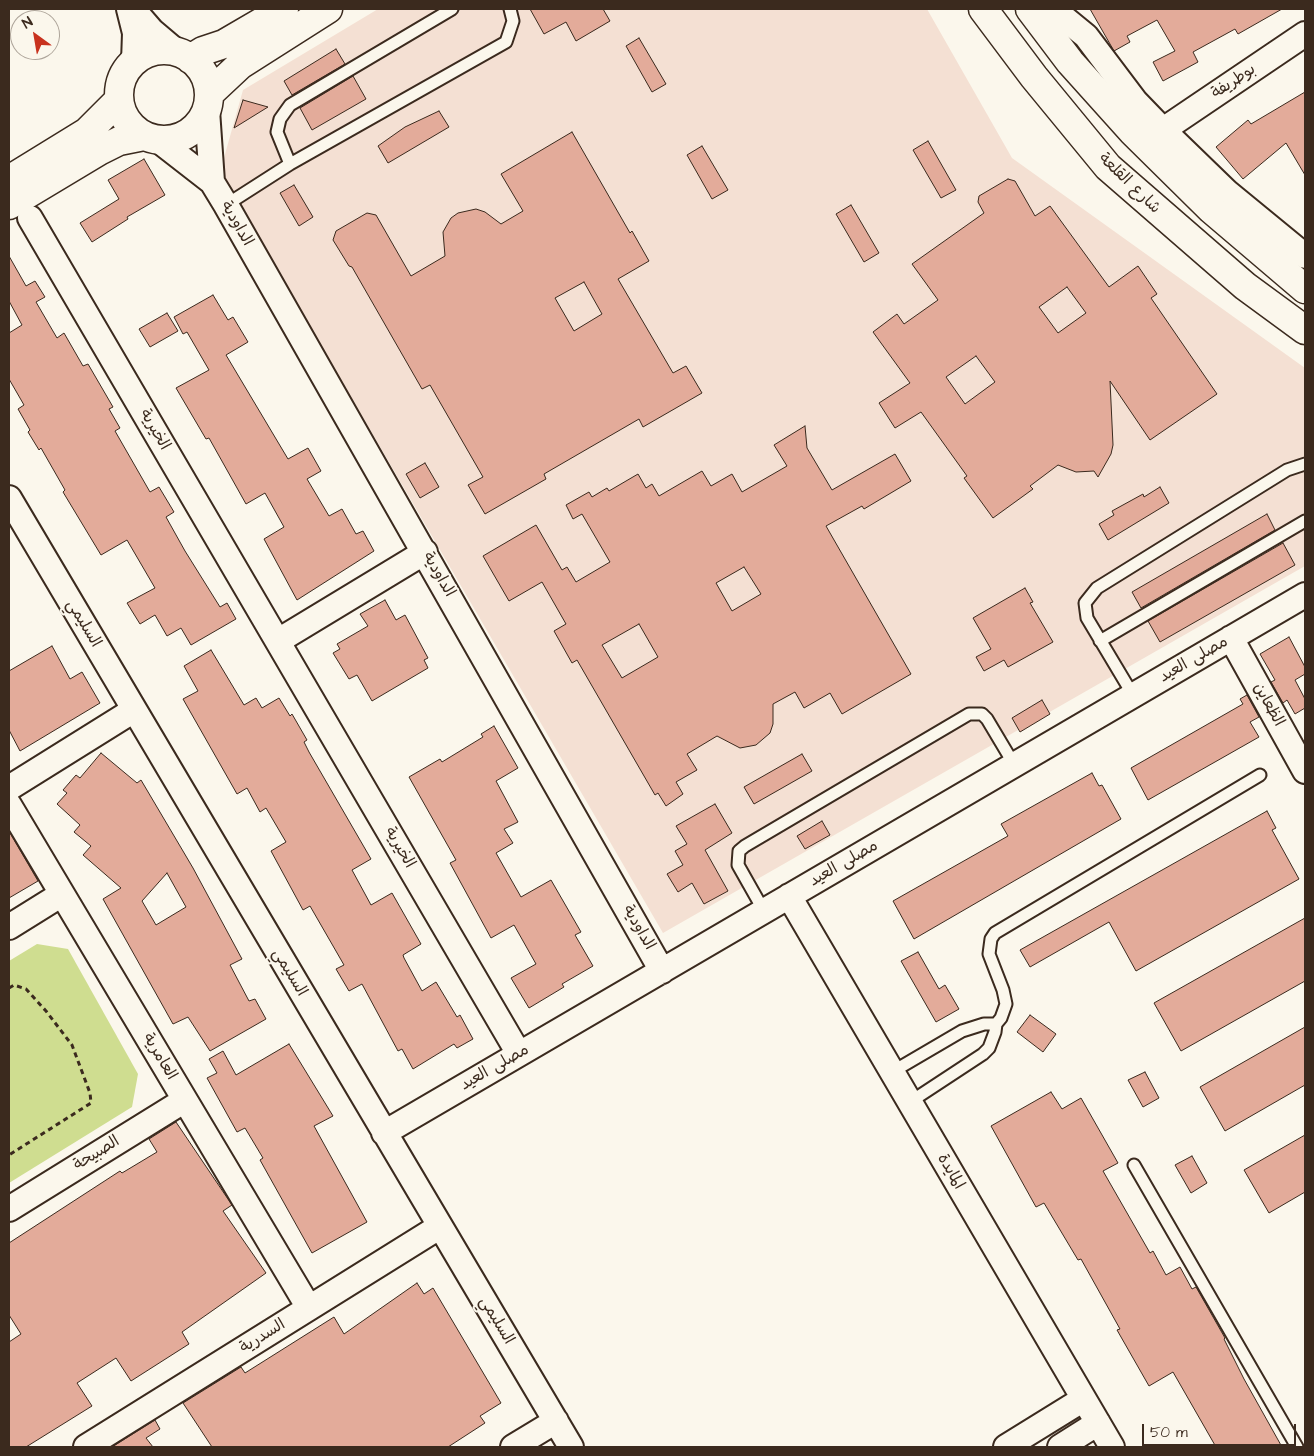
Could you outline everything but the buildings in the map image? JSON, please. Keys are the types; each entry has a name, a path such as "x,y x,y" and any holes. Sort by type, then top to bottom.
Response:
{"main road":[{"path":"151,138 127,121 119,100 120,86 125,73 134,62 155,52 184,56 224,44 284,9"},
{"path":"19,212 110,145 151,138 174,140 188,134 200,123 208,102 240,65 328,9"},
{"name":"شارع القلعة","path":"983,9 1034,77 1108,167 1245,286 1305,330"},
{"path":"1030,9 1070,62 1132,131 1211,209 1305,289"},
{"path":"184,56 204,74 208,102"},
{"path":"9,180 87,132 119,100"}],"street":[{"path":"129,9 135,33 134,62"},
{"path":"133,9 152,31 184,56"},
{"path":"1053,9 1086,36 1135,101 1163,130 1227,192 1305,256"},
{"name":"بوطريفة","path":"1163,130 1305,34"},
{"name":"الداودية","path":"208,102 212,182"},
{"name":"الداودية","path":"151,138 212,182 662,970"},
{"name":"الخيرية","path":"19,212 278,641 519,1054"},
{"name":"السليمي","path":"9,498 571,1447"},
{"path":"278,641 425,552"},
{"name":"مصلى العيد","path":"384,1133 1305,595"},
{"name":"الظعاين","path":"1231,638 1305,771"},
{"path":"9,788 134,710"},
{"name":"العامرية","path":"9,806 309,1308"},
{"path":"9,927 62,894"},
{"name":"المايدة","path":"790,896 1082,1400 1112,1447"},
{"name":"الصبيحة","path":"9,1209 185,1100"},
{"name":"السدرية","path":"86,1447 440,1227"},
{"path":"1006,1447 1082,1400"},
{"path":"513,1447 556,1421"},
{"path":"1060,1447 1098,1423"}],"lane":[{"path":"290,164 277,132 280,119 290,105 452,9"},
{"path":"226,206 290,164 506,42 512,21 510,9"},
{"path":"1133,695 1087,618 1085,603 1097,588 1287,470 1305,464"},
{"path":"1100,641 1305,521"},
{"path":"764,911 738,865 739,851 969,714 976,712 987,719 1015,766"},
{"path":"910,1102 983,1054 993,1040 996,1024 1001,1018 1006,1004 1004,990 989,954 988,946 995,933 1260,775"},
{"path":"892,1072 962,1031 984,1024 996,1024"},
{"path":"1134,1165 1297,1447"}],"path":[{"path":"9,988 14,984 26,989 72,1045 90,1093 91,1103 9,1155"}],"shaded area":[{"path":"378,9 927,9 1012,158 1305,368 1305,566 663,933 220,172 243,90"}],"green space":[{"path":"37,944 68,949 138,1074 132,1107 9,1183 9,961"}]}
